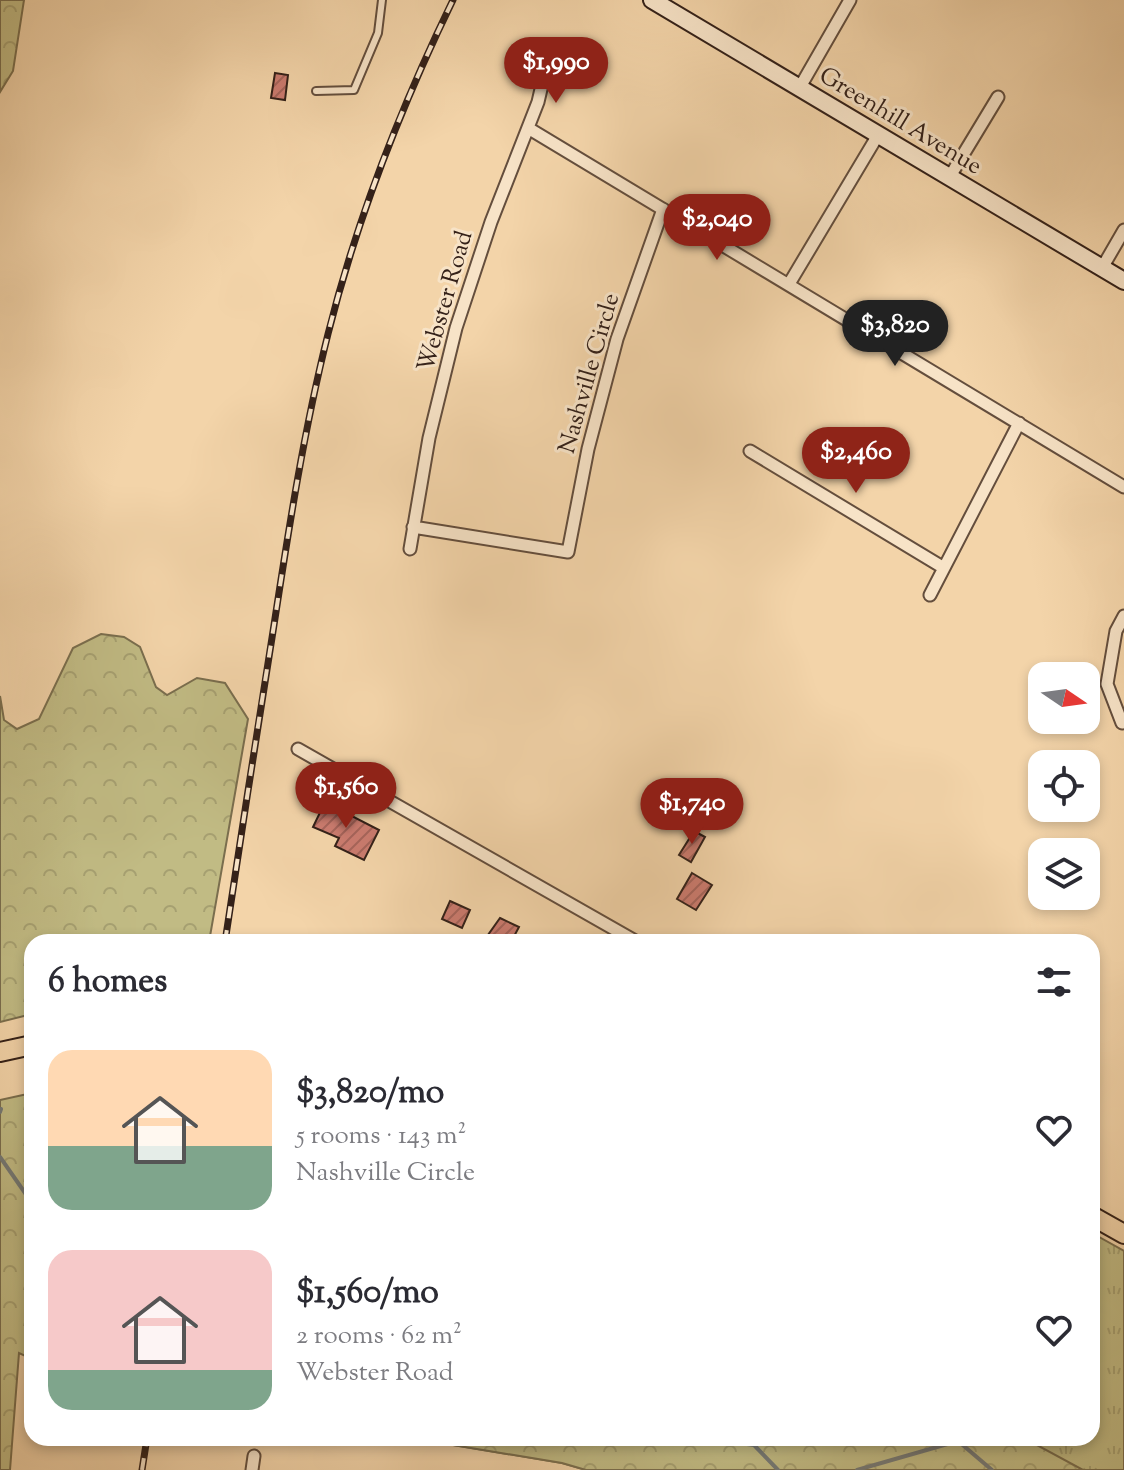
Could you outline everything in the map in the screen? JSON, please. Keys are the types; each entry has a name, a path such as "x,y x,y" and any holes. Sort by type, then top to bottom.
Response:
{"main road":[{"path":"0,1052 24,1047"},
{"path":"1100,1220 1124,1234"}],"street":[{"name":"Greenhill Avenue","path":"652,0 1124,281"},
{"path":"800,87 850,0"},
{"name":"Webster Road","path":"410,549 429,438 456,328 491,222 538,102 545,72"},
{"path":"949,178 998,97"},
{"path":"528,128 1124,487"},
{"path":"789,284 878,135"},
{"name":"Nashville Circle","path":"413,527 568,552 588,449 617,339 663,209"},
{"path":"1102,268 1124,230"},
{"path":"930,595 1019,423"},
{"path":"750,451 944,568"},
{"path":"1122,723 1107,684 1116,631 1124,616"},
{"path":"298,749 623,934"},
{"path":"252,1470 254,1456"}],"lane":[{"path":"316,91 354,90 378,33 382,0"}],"green space":[{"path":"0,0 24,0 13,71 0,92"},
{"path":"101,634 124,637 140,647 156,687 167,695 197,678 225,683 248,719 210,934 24,934 24,1016 0,1022 0,696 4,720 17,729 39,719 73,648"},
{"path":"24,1095 24,1355 19,1353 10,1470 0,1470 0,1100"},
{"path":"1100,1238 1124,1251 1124,1470 586,1470 562,1463 459,1446 1100,1446"},
{"path":"459,1446 1039,1446 1083,1470 586,1470 562,1463"}],"building":[{"path":"275,73 288,75 285,100 271,98"},
{"path":"327,798 339,803 338,809 379,830 364,860 335,846 339,838 313,827"},
{"path":"694,831 705,837 691,862 679,855"},
{"path":"692,873 712,885 696,910 677,899"},
{"path":"450,901 470,910 462,928 442,919"},
{"path":"500,918 519,927 515,934 489,934"}],"waterway":[{"path":"0,1157 24,1192"},
{"path":"755,1446 778,1470"},
{"path":"857,1470 941,1446"},
{"path":"964,1446 992,1470"}],"railway":[{"path":"226,934 291,515 328,334 352,248 382,164 453,0"},
{"path":"142,1470 146,1446"}]}
